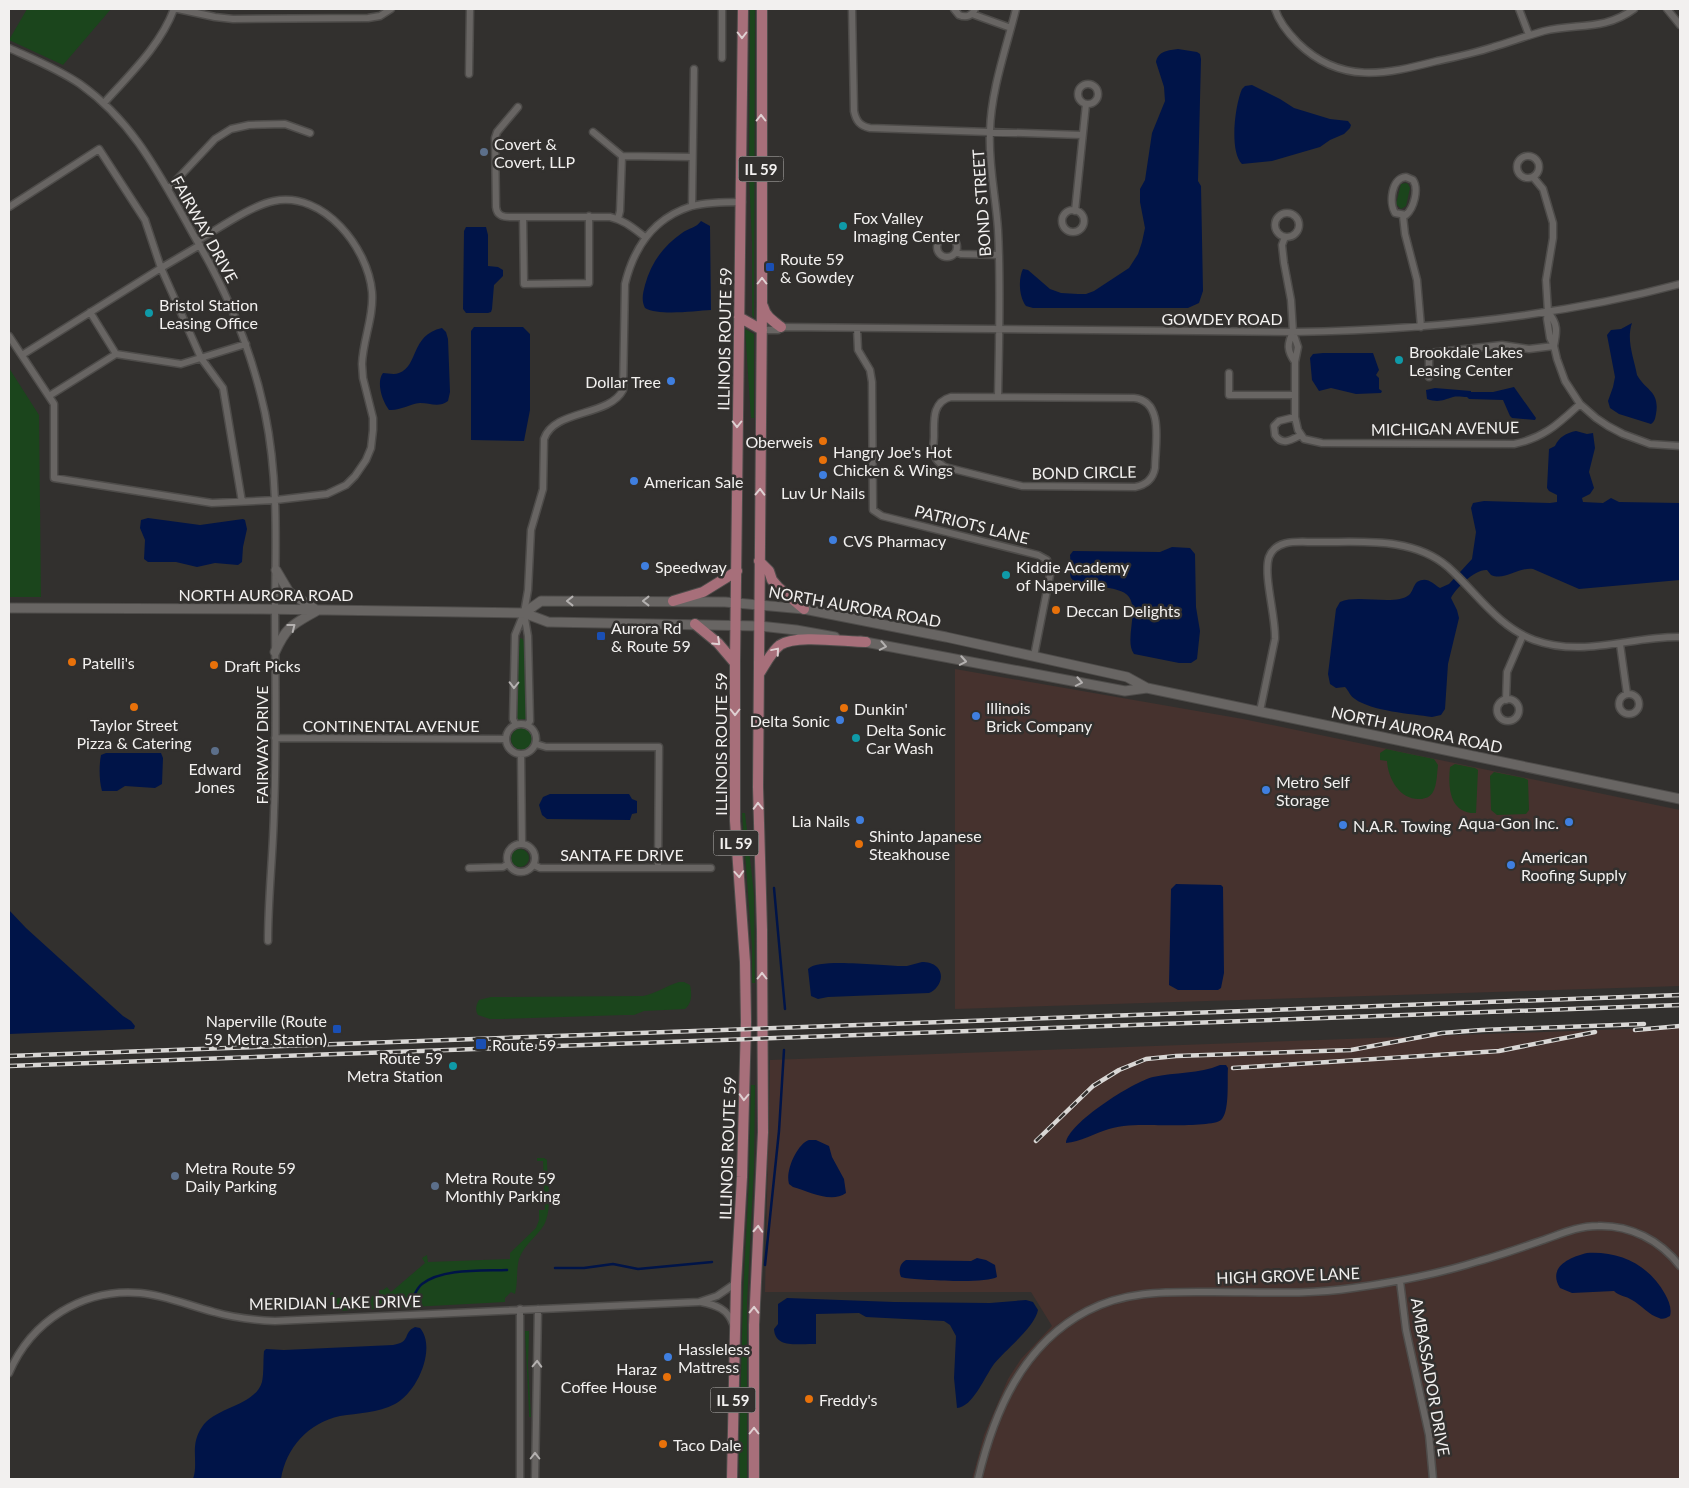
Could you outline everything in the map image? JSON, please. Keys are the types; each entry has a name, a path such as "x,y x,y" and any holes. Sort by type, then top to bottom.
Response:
{"main road":[{"name":"ILLINOIS ROUTE 59","path":"732,1479 734,1328 742,1177 746,990 735,821 738,317 742,202 743,9"},
{"name":"ILLINOIS ROUTE 59","path":"754,1479 754,1297 762,1132 762,930 758,787 762,330 762,9"},
{"path":"762,302 765,313 781,327"},
{"path":"738,317 762,330"},
{"path":"759,561 769,571 772,580 778,587 804,608"},
{"path":"275,652 288,628 318,610 289,592 276,570"},
{"path":"673,601 703,592 737,571"},
{"name":"NORTH AURORA ROAD","path":"524,613 541,601 737,602 804,608 1127,677 1148,688 1680,799"},
{"name":"NORTH AURORA ROAD","path":"9,608 275,609 524,613 548,622 759,626 811,632 1125,691 1148,688"},
{"path":"695,624 718,643 735,663"},
{"path":"759,674 775,650 788,641 800,639 866,642"}],"street":[{"path":"104,103 152,50 176,9 215,18 288,19 368,18 380,16 391,9"},
{"path":"469,74 470,9"},
{"path":"722,9 722,58"},
{"path":"852,9 854,111 859,123 870,128 1082,135"},
{"path":"954,9 956,13 962,16 973,11 1011,28"},
{"name":"BOND STREET","path":"998,397 999,255 990,132 994,96 1016,9"},
{"path":"1275,9 1287,30 1308,52 1333,66 1358,73 1399,71 1486,49 1529,35 1556,29 1612,22 1634,9"},
{"path":"1519,9 1529,35"},
{"path":"1667,9 1680,25"},
{"name":"FAIRWAY DRIVE","path":"9,48 78,83 104,103 134,135 168,189 198,243 221,286 246,344 265,413 276,500 274,812 268,941"},
{"path":"692,206 694,69"},
{"path":"1075,211 1086,104"},
{"path":"518,107 495,138 496,207 498,214 501,216 523,217 590,216 618,218 628,223 645,237"},
{"path":"168,189 215,139 231,129 249,125 285,124 310,133"},
{"path":"593,132 622,156 692,157"},
{"path":"9,208 100,149 145,220 160,268 201,358 224,388 242,502"},
{"path":"618,218 620,211 622,156"},
{"path":"1406,177 1413,180 1416,188 1410,210 1403,216 1395,213 1391,201 1396,181 1406,177"},
{"path":"1532,177 1543,189 1553,222 1553,238 1546,280 1548,329 1565,381 1580,404 1596,418 1623,434 1650,444 1680,446"},
{"path":"9,336 54,404 54,478 212,503 276,500 327,494 346,485 361,469 372,441 373,418 363,378 362,364 372,308 371,290 365,261 352,239 335,221 311,206 294,200 274,201 259,206 22,355"},
{"path":"516,725 513,719 515,635 524,613 528,590 531,530 543,489 544,439 546,433 555,424 616,400 623,390 625,284 629,267 645,237 663,221 677,212 692,206 742,202"},
{"path":"523,217 524,284 571,284 589,283 590,216"},
{"path":"1403,216 1405,234 1417,280 1421,327"},
{"path":"1284,237 1282,246 1291,300 1293,332 1288,343 1290,355 1295,362 1295,417 1301,435"},
{"path":"956,252 961,254 999,255"},
{"name":"GOWDEY ROAD","path":"762,330 778,330 781,327 1352,331 1464,324 1548,312 1620,299 1680,284"},
{"path":"90,312 116,354"},
{"name":"PATRIOTS LANE","path":"857,328 858,350 870,370 872,382 873,510 882,516 1038,555 1047,560 1050,575 1034,656"},
{"path":"49,396 116,354 181,364 246,344"},
{"path":"1429,377 1429,353 1502,345 1529,349 1554,346"},
{"path":"1229,373 1229,395 1295,396"},
{"name":"BOND CIRCLE","path":"951,397 998,397 1134,398 1144,400 1152,408 1155,418 1155,468 1153,475 1146,483 1135,488 1022,486 953,470 939,463 934,452 934,416 937,406 951,397"},
{"name":"MICHIGAN AVENUE","path":"1295,417 1279,421 1274,426 1275,435 1281,441 1286,442 1301,435 1309,441 1322,443 1514,444 1541,436 1559,424 1580,404"},
{"path":"1260,711 1276,629 1268,566 1270,555 1276,547 1282,544 1295,542 1393,544 1428,554 1450,569 1497,617 1523,635 1546,643 1570,648 1680,637"},
{"path":"524,613 529,640 530,721 527,725"},
{"path":"1506,700 1507,672 1523,635"},
{"path":"1620,644 1627,694"},
{"path":"516,725 527,725 536,735 536,744 531,752 521,755 511,751 506,739 509,731 516,725"},
{"name":"CONTINENTAL AVENUE","path":"275,738 506,739"},
{"path":"536,744 546,747 658,747 658,868"},
{"path":"521,755 522,843"},
{"path":"522,843 534,851 536,860 534,865 523,872 514,870 508,864 507,859 512,846 522,843"},
{"path":"469,868 503,867 508,864"},
{"name":"SANTA FE DRIVE","path":"534,865 540,868 712,868"},
{"name":"HIGH GROVE LANE","path":"978,1479 995,1424 1007,1396 1031,1356 1051,1335 1071,1320 1088,1310 1121,1298 1145,1293 1319,1291 1400,1281 1479,1262 1579,1228 1600,1226 1628,1229 1652,1240 1667,1251 1680,1266"},
{"name":"AMBASSADOR DRIVE","path":"1400,1281 1406,1330 1429,1435 1433,1479"},
{"name":"MERIDIAN LAKE DRIVE","path":"700,1302 717,1296 736,1284"},
{"name":"MERIDIAN LAKE DRIVE","path":"9,1373 26,1343 52,1317 64,1309 111,1294 140,1293 236,1317 275,1320 700,1302 722,1309 731,1317 734,1328"},
{"path":"520,1309 520,1479"},
{"path":"535,1479 538,1309"}],"shaded area":[{"path":"1178,49 1197,52 1200,54 1201,59 1198,181 1201,186 1203,291 1199,303 1188,308 1033,308 1026,306 1020,288 1020,278 1023,269 1028,270 1050,289 1061,293 1086,294 1094,291 1129,268 1138,254 1145,228 1140,202 1140,189 1145,180 1152,133 1165,101 1164,87 1156,62 1161,53"},
{"path":"1252,85 1294,108 1330,119 1348,121 1351,125 1350,128 1344,134 1320,147 1272,161 1242,164 1238,158 1234,139 1235,116 1242,89 1245,86"},
{"path":"701,221 710,226 711,310 659,312 645,308 643,294 645,285 651,269 659,256 675,238"},
{"path":"466,227 486,227 488,235 488,266 498,267 503,270 503,276 494,285 492,309 488,313 466,313 463,309 464,231"},
{"path":"1632,323 1630,342 1637,375 1656,400 1655,417 1651,424 1619,414 1610,408 1608,401 1615,377 1607,335 1611,330 1621,329"},
{"path":"474,327 523,327 530,334 530,410 524,441 471,440 471,331"},
{"path":"442,328 446,332 448,339 450,392 448,401 438,405 420,403 389,410 384,402 380,386 383,373 397,374 405,369 410,364 425,337"},
{"path":"1373,353 1379,370 1376,375 1379,378 1381,393 1356,394 1331,388 1319,391 1312,380 1310,358 1313,354"},
{"path":"1514,387 1536,418 1535,420 1512,418 1503,400 1453,397 1435,401 1427,399 1426,390 1435,388 1471,392 1493,392"},
{"path":"1576,431 1587,434 1593,433 1595,448 1589,472 1594,488 1590,494 1582,498 1583,502 1603,503 1611,498 1619,502 1680,503 1680,580 1579,589 1533,569 1501,576 1491,575 1487,570 1482,571 1466,580 1451,598 1459,618 1448,664 1445,709 1441,715 1432,717 1371,706 1353,698 1345,687 1336,688 1330,684 1328,674 1336,609 1340,602 1356,599 1395,600 1403,598 1409,595 1417,582 1421,580 1429,581 1440,588 1449,584 1472,559 1476,532 1471,508 1473,503 1484,501 1557,502 1557,495 1547,488 1549,449 1555,446 1563,436"},
{"path":"148,518 200,525 243,519 247,529 242,562 238,565 215,563 197,567 176,562 148,562 144,559 145,540 140,528 141,520"},
{"path":"1172,547 1190,548 1195,554 1196,607 1200,631 1197,659 1191,663 1179,663 1134,654 1130,642 1133,610 1129,597 1117,590 1075,581 1070,576 1070,555 1073,551 1160,552"},
{"path":"955,669 1243,719 1680,810 1680,986 955,1009"},
{"path":"106,753 161,753 163,758 162,784 155,788 125,786 117,791 102,791 100,759 101,755"},
{"path":"550,794 629,794 632,799 637,801 637,813 632,814 630,820 547,819 542,815 539,805 543,797"},
{"path":"1176,884 1221,885 1223,887 1224,973 1221,988 1218,990 1178,990 1169,985 1171,889"},
{"path":"9,910 26,928 123,1016 131,1021 135,1026 134,1029 9,1034"},
{"path":"922,962 935,966 941,974 938,986 929,993 818,999 811,996 808,969 815,965 839,963 907,966"},
{"path":"1680,1027 1680,1479 972,1479 984,1435 1008,1379 1021,1359 1052,1326 1031,1292 765,1292 770,1060"},
{"path":"1226,1065 1228,1068 1227,1103 1221,1120 1198,1125 1138,1125 1119,1127 1066,1143 1069,1135 1089,1115 1117,1095 1144,1080 1161,1075 1204,1070"},
{"path":"809,1140 816,1140 829,1146 832,1157 844,1179 846,1193 840,1196 827,1197 812,1194 789,1184 790,1165 796,1152"},
{"path":"1587,1253 1611,1254 1622,1257 1642,1268 1651,1275 1668,1299 1671,1311 1670,1316 1663,1319 1655,1317 1632,1300 1614,1291 1572,1293 1560,1288 1556,1274 1558,1269 1568,1260"},
{"path":"977,1258 995,1265 997,1277 953,1281 905,1278 900,1275 901,1265 906,1260 971,1261"},
{"path":"787,1298 990,1303 1026,1300 1033,1302 1038,1310 1036,1317 1026,1331 994,1364 973,1397 963,1406 957,1408 954,1378 956,1336 950,1325 944,1321 866,1317 859,1313 816,1314 816,1344 790,1344 779,1340 774,1329 778,1324 778,1304"},
{"path":"415,1327 420,1328 425,1337 425,1358 422,1369 411,1390 395,1404 375,1411 328,1419 318,1424 293,1447 281,1479 193,1479 195,1472 195,1447 198,1434 208,1420 243,1402 258,1390 262,1382 264,1351 266,1349 284,1350 393,1345 403,1342 411,1329"}],"green space":[{"path":"27,9 111,9 63,65 9,40"},
{"path":"750,9 755,9 754,319 752,315 752,242 749,175"},
{"path":"1406,183 1410,188 1406,206 1401,209 1396,204 1401,184"},
{"path":"745,329 754,334 754,418 751,418"},
{"path":"9,368 39,415 41,597 9,597"},
{"path":"520,638 524,642 526,719 516,720 516,678"},
{"path":"518,728 526,728 533,735 533,743 526,750 518,750 511,743 511,735"},
{"path":"1386,749 1434,759 1438,765 1433,792 1424,799 1420,799 1407,796 1401,792 1390,775 1387,761 1380,760 1380,753"},
{"path":"1455,764 1478,770 1476,813 1460,809 1452,798 1449,782 1450,767"},
{"path":"1494,772 1528,780 1529,810 1526,814 1497,815 1491,810 1490,776"},
{"path":"742,813 745,813 754,895 755,983 752,983 752,947"},
{"path":"516,849 524,849 529,854 527,865 516,867 511,862 511,854"},
{"path":"679,982 690,985 691,998 685,1009 644,1011 634,1015 502,1019 490,1019 478,1015 476,1011 479,1000 491,997 643,996"},
{"path":"751,1085 755,1085 754,1168 747,1303 747,1479 740,1479 743,1295 749,1181"},
{"path":"537,1158 547,1160 549,1202 547,1218 541,1230 521,1253 518,1263 515,1294 511,1292 505,1298 505,1302 337,1311 332,1308 330,1293 333,1292 334,1298 379,1296 379,1290 387,1287 391,1292 425,1263 422,1258 427,1255 428,1262 510,1259 510,1253 536,1228 539,1220 539,1210 545,1210 543,1161 537,1161"},
{"path":"525,1331 529,1331 528,1365 531,1417 529,1417"}],"waterway":[{"path":"774,888 785,1009"},
{"path":"765,1265 779,1131 784,1050"},
{"path":"555,1268 584,1268 613,1264 638,1269 712,1262"},
{"path":"413,1297 422,1284 441,1275 463,1271 507,1270"}],"railway":[{"path":"9,1056 1680,995"},
{"path":"9,1066 1680,1005"},
{"path":"1036,1141 1093,1086 1119,1070 1146,1059 1176,1056 1351,1050 1442,1033 1644,1024"},
{"path":"1635,1030 1680,1026"},
{"path":"1233,1068 1499,1051 1595,1032"}],"place":[{"name":"Covert & Covert, LLP","path":"484,152"},
{"name":"Fox Valley Imaging Center","path":"843,226"},
{"name":"Route 59 & Gowdey","path":"770,267"},
{"name":"Bristol Station Leasing Office","path":"149,313"},
{"name":"Brookdale Lakes Leasing Center","path":"1399,360"},
{"name":"Dollar Tree","path":"671,381"},
{"name":"Oberweis","path":"823,441"},
{"name":"Hangry Joe's Hot Chicken & Wings","path":"823,460"},
{"name":"Luv Ur Nails","path":"823,475"},
{"name":"American Sale","path":"634,481"},
{"name":"CVS Pharmacy","path":"833,540"},
{"name":"Speedway","path":"645,566"},
{"name":"Kiddie Academy of Naperville","path":"1006,575"},
{"name":"Deccan Delights","path":"1056,610"},
{"name":"Aurora Rd & Route 59","path":"601,636"},
{"name":"Patelli's","path":"72,662"},
{"name":"Draft Picks","path":"214,665"},
{"name":"Taylor Street Pizza & Catering","path":"134,707"},
{"name":"Dunkin'","path":"844,708"},
{"name":"Illinois Brick Company","path":"976,716"},
{"name":"Delta Sonic","path":"840,720"},
{"name":"Delta Sonic Car Wash","path":"856,738"},
{"name":"Edward Jones","path":"215,751"},
{"name":"Metro Self Storage","path":"1266,790"},
{"name":"Lia Nails","path":"860,820"},
{"name":"Aqua-Gon Inc.","path":"1569,822"},
{"name":"N.A.R. Towing","path":"1343,825"},
{"name":"Shinto Japanese Steakhouse","path":"859,844"},
{"name":"American Roofing Supply","path":"1511,865"},
{"name":"Naperville (Route 59 Metra Station)","path":"337,1029"},
{"name":"Route 59","path":"481,1044"},
{"name":"Route 59 Metra Station","path":"453,1066"},
{"name":"Metra Route 59 Daily Parking","path":"175,1176"},
{"name":"Metra Route 59 Monthly Parking","path":"435,1186"},
{"name":"Hassleless Mattress","path":"668,1357"},
{"name":"Haraz Coffee House","path":"667,1377"},
{"name":"Freddy's","path":"809,1399"},
{"name":"Taco Dale","path":"663,1444"}]}
